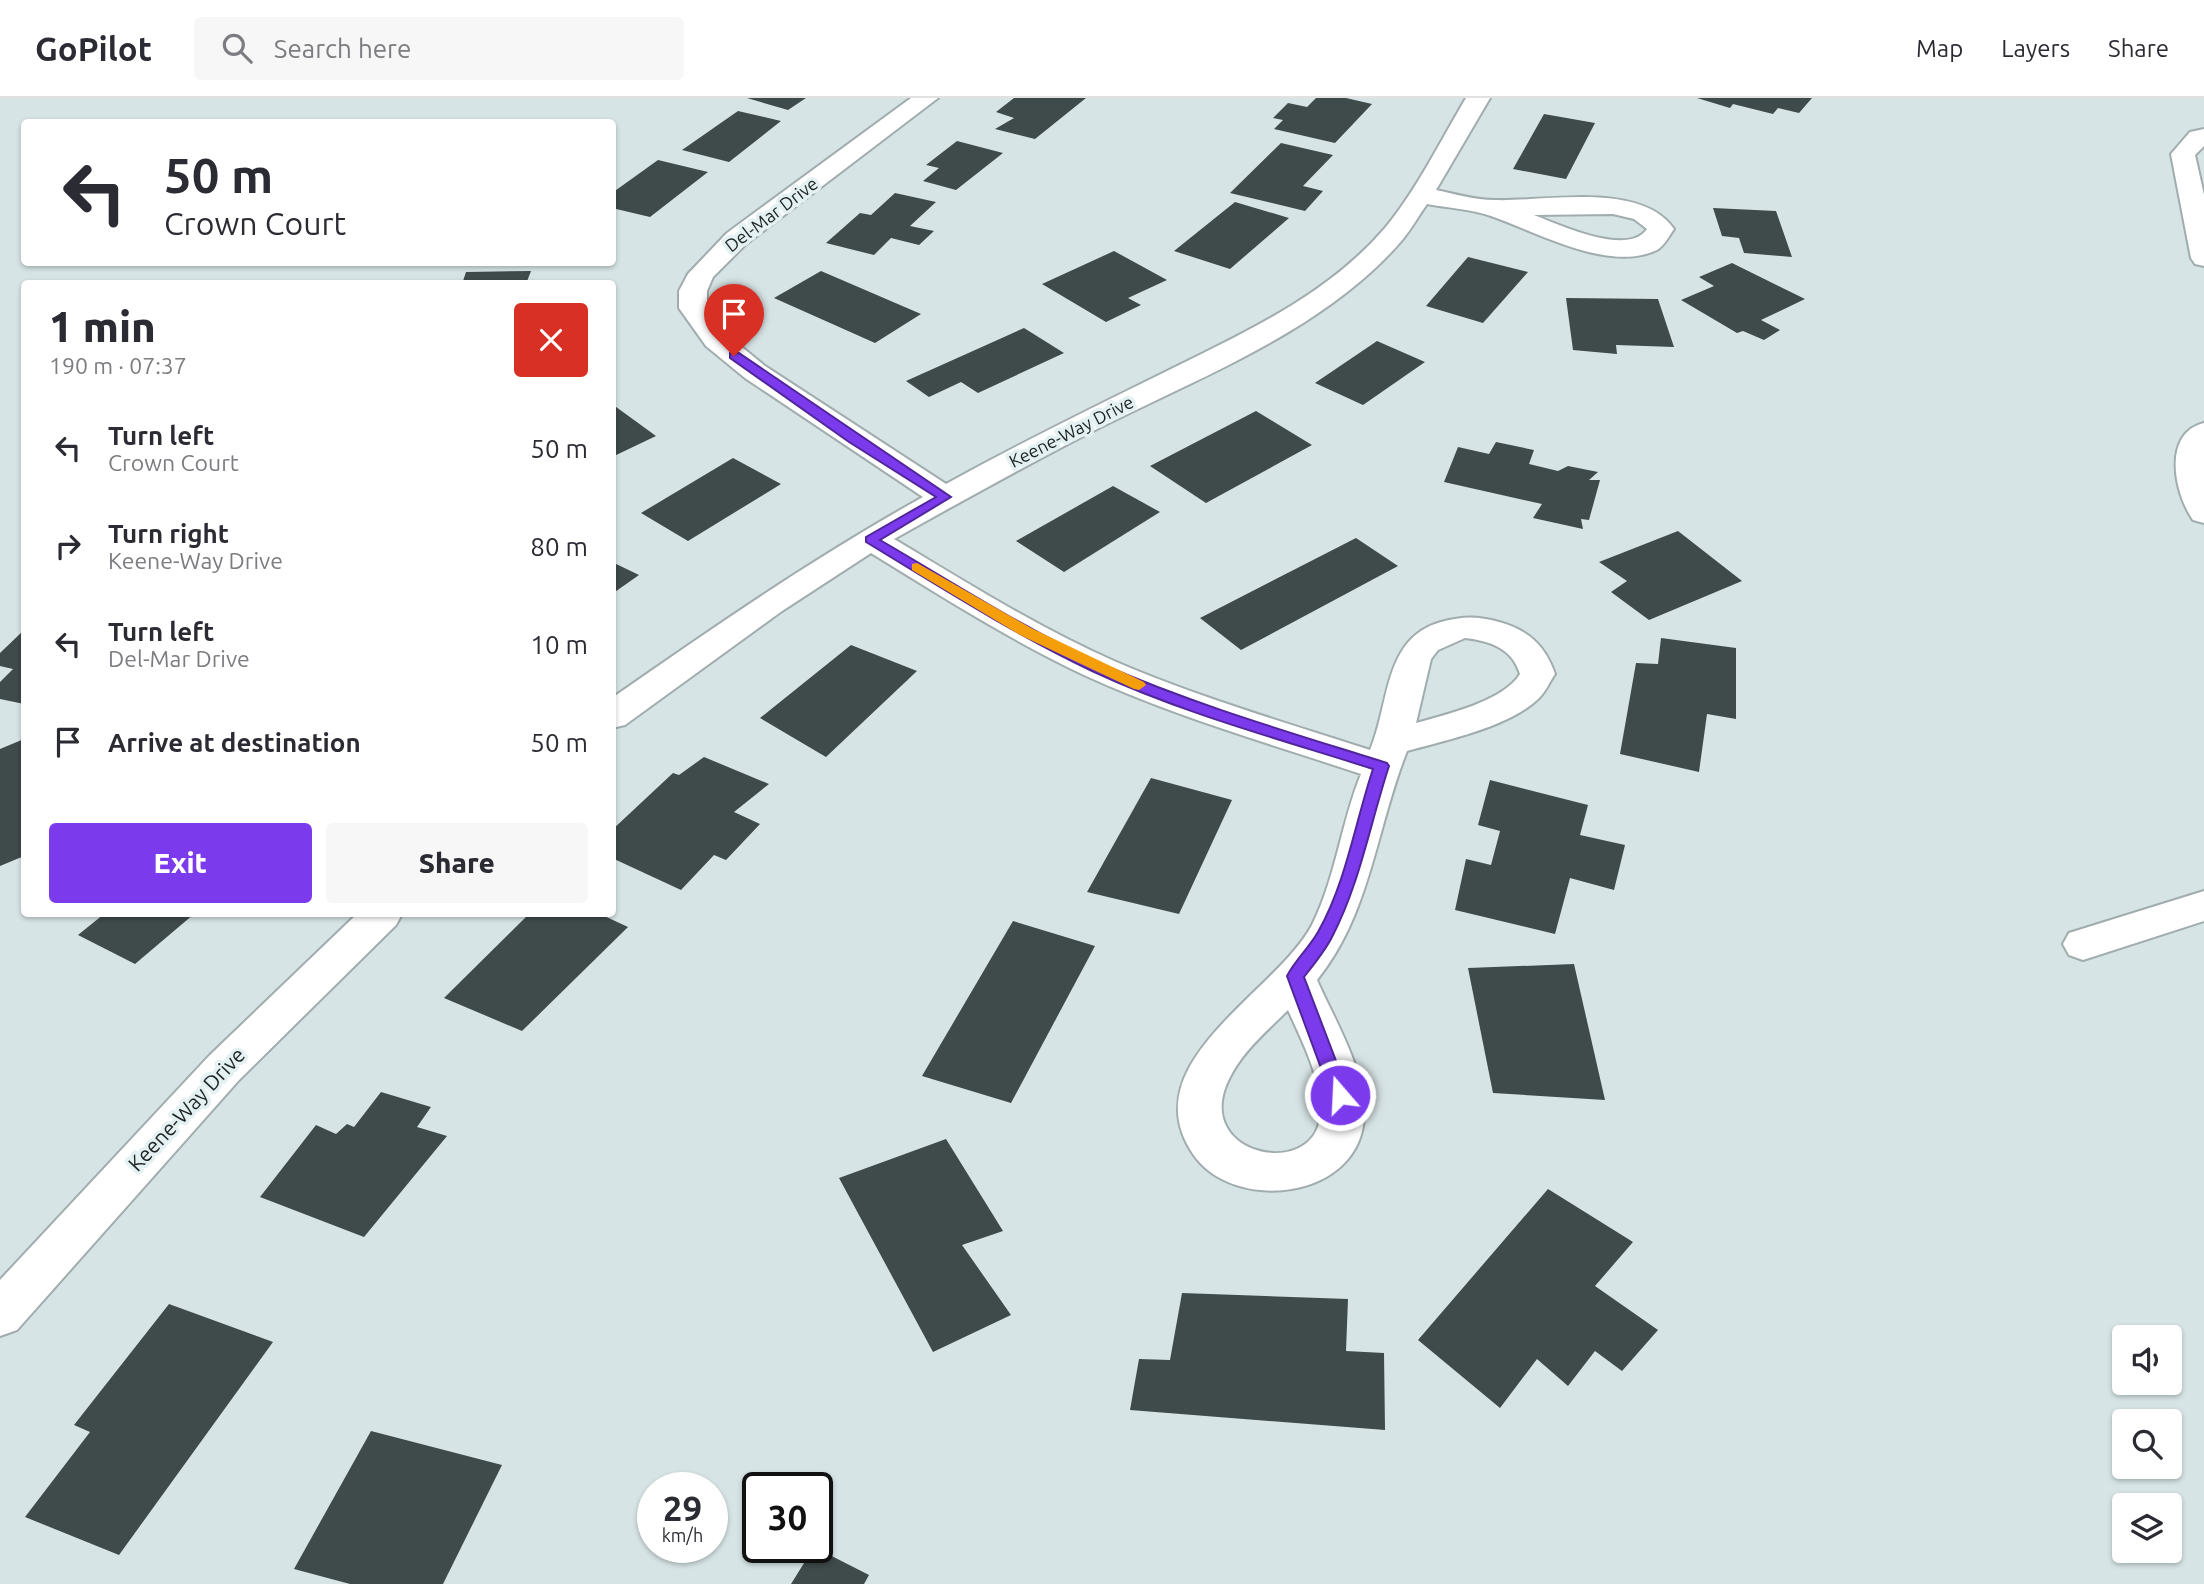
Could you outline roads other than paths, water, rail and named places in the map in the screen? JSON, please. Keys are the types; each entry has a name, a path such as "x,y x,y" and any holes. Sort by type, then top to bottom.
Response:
{"street":[{"name":"Del-Mar Drive","path":"926,98 736,239 701,274 693,291 693,308 716,340 755,372 945,497"},
{"name":"Keene-Way Drive","path":"616,713 770,603 871,540 1063,434 1230,352 1298,314 1354,274 1394,233 1478,98"},
{"path":"2204,136 2199,137 2183,155 2204,258"},
{"path":"1419,195 1492,208 1587,244 1612,249 1633,249 1649,245 1658,237 1661,229 1654,220 1625,208 1492,208"},
{"path":"2204,432 2198,437 2189,468 2204,513"},
{"path":"871,540 1026,632 1100,668 1210,712 1387,754 1364,818 1352,872 1339,904 1324,936 1295,976"},
{"path":"2083,944 2204,906"},
{"name":"Keene-Way Drive","path":"0,1314 224,1068 379,917"}]}
